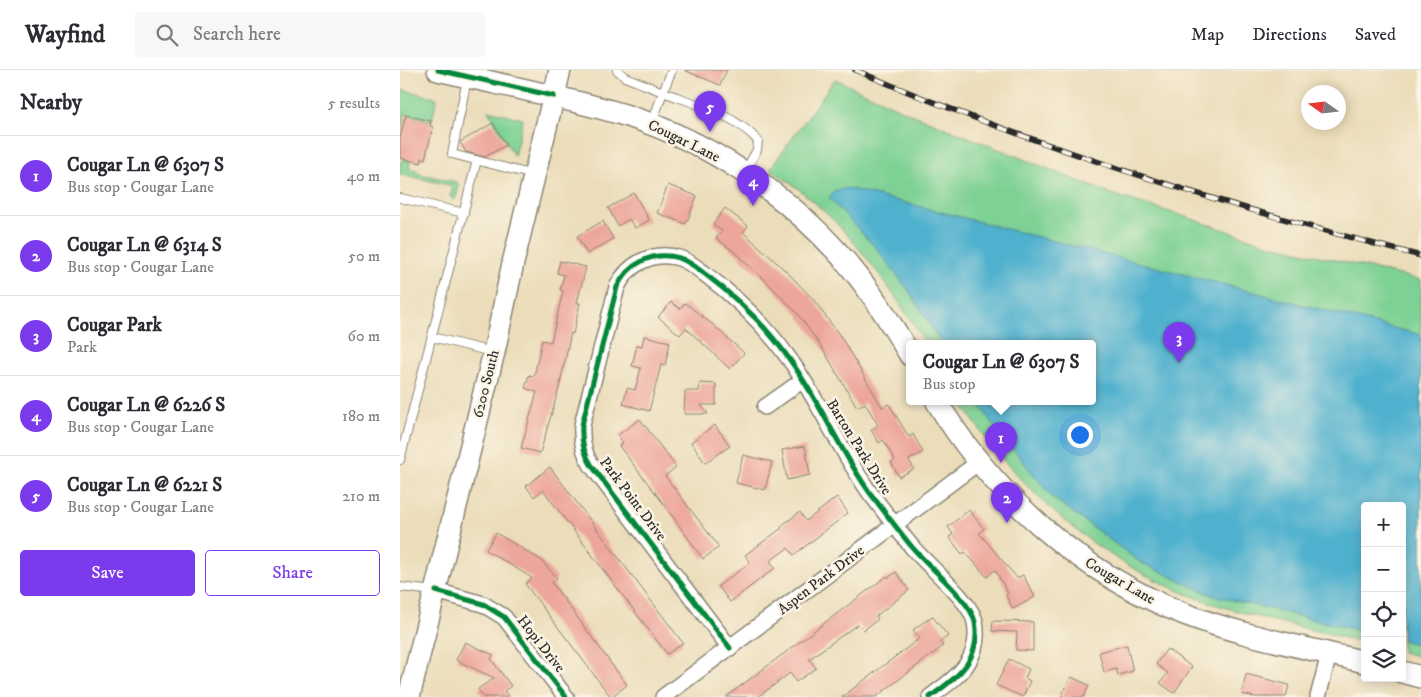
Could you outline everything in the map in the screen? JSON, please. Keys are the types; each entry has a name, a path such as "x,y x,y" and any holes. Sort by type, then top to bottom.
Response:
{"main road":[{"name":"Cougar Lane","path":"438,70 554,96 652,125 689,141 744,172 799,214 841,256 877,302 906,349"},
{"name":"6200 South","path":"409,697 494,352 560,70"},
{"name":"Cougar Lane","path":"939,405 979,462 1009,496 1046,531 1088,563 1127,587 1160,603 1207,621 1361,661"},
{"path":"1406,673 1421,677"}],"street":[{"name":"Barton Park Drive","path":"636,264 652,257 661,256 670,256 687,262 721,286 748,311 777,344 803,380 865,486 926,563 966,604 975,620 976,643 970,660 956,676 930,697"},
{"name":"Park Point Drive","path":"636,264 624,274 614,295 582,425 582,442 592,466 730,648"},
{"path":"765,407 803,380"},
{"name":"Aspen Park Drive","path":"663,697 979,462"},
{"name":"Hopi Drive","path":"436,591 483,604 504,617 566,697"},
{"path":"1318,697 1329,654"}],"lane":[{"path":"617,70 626,77 718,114 741,125 751,133 758,141 757,150 744,172"},
{"path":"652,125 669,71"},
{"path":"468,77 452,154 535,175"},
{"path":"400,460 477,160"},
{"path":"400,198 464,213"},
{"path":"432,337 494,352"},
{"path":"400,587 436,591"}],"green space":[{"path":"835,79 913,115 1111,194 1267,244 1421,280 1421,657 1406,653 1406,502 1361,502 1361,642 1214,604 1175,589 1138,571 1102,549 1039,498 1010,468 984,436 963,405 1096,405 1096,340 923,340 886,284 857,247 825,212 770,169"},
{"path":"400,89 437,98 432,121 405,114 400,135"},
{"path":"488,110 523,119 514,156"},
{"path":"402,159 410,161 409,168 421,174 457,182 459,186 456,198 453,200 450,197 453,186 400,174 400,162 402,162"}],"water":[{"path":"847,188 1421,335 1421,645 1406,641 1406,502 1361,502 1361,631 1211,595 1140,562 1052,497 991,422 980,405 1096,405 1096,340 940,340 909,291 877,249 829,198 834,191"}],"building":[{"path":"684,70 727,70 720,85"},
{"path":"406,115 431,121 430,126 433,127 425,159 422,158 421,163 400,158 400,138"},
{"path":"493,123 506,145 485,157 466,152 460,142"},
{"path":"668,185 697,196 686,224 657,213"},
{"path":"634,193 649,220 635,228 629,219 618,226 608,208"},
{"path":"725,208 748,226 743,232 787,272 812,298 841,337 882,407 889,404 909,437 913,434 923,452 909,460 914,469 899,477 891,462 895,460 883,440 879,443 871,430 878,425 865,403 857,407 821,346 797,313 741,257 716,238 722,231 713,224"},
{"path":"603,221 613,239 587,254 577,236"},
{"path":"560,261 586,267 577,303 580,303 573,334 571,333 559,388 540,453 521,448 537,392 525,388 529,375 534,376 542,340 551,342 563,291 560,290 564,275 557,273"},
{"path":"671,302 680,309 685,303 744,353 730,369 686,328 680,335 658,317"},
{"path":"644,336 670,342 665,366 661,365 649,411 623,404 627,388 635,390 641,368 632,366 637,345 642,346"},
{"path":"700,383 716,384 716,405 701,405 708,414 684,414 685,391 699,391"},
{"path":"640,419 676,467 665,476 719,547 703,559 619,446 623,443 618,435"},
{"path":"715,425 730,446 705,463 691,442"},
{"path":"805,446 810,475 787,480 782,450"},
{"path":"743,455 772,462 765,490 736,483"},
{"path":"550,467 683,643 667,654 543,490 534,497 526,486"},
{"path":"837,497 848,513 794,555 788,548 770,561 775,568 730,602 718,586 750,563 745,555 782,528 781,526 800,512 806,521"},
{"path":"969,510 984,529 979,533 1017,578 1023,575 1035,597 1013,609 1006,595 1008,593 995,570 987,577 965,552 962,554 949,537 953,534 948,527"},
{"path":"496,533 541,560 557,578 552,583 627,685 611,697 525,584 532,578 486,550"},
{"path":"896,572 909,590 876,616 878,619 864,630 858,624 809,659 816,668 796,682 790,673 758,697 726,697 887,576 888,578"},
{"path":"932,616 948,636 940,642 943,646 876,697 842,697 920,638 913,630"},
{"path":"993,621 1033,622 1033,651 1016,650 1017,632 992,631"},
{"path":"465,642 493,655 491,659 511,686 504,691 509,697 483,697 478,689 494,678 456,660"},
{"path":"1127,645 1133,671 1118,675 1116,669 1104,672 1099,652"},
{"path":"1167,649 1192,667 1174,693 1160,683 1168,673 1156,664"},
{"path":"1009,659 1029,669 1025,678 1030,681 1023,697 996,685"},
{"path":"1246,674 1289,685 1286,697 1255,697 1242,694"},
{"path":"1071,677 1089,685 1084,697 1061,697"}],"railway":[{"path":"855,70 994,125 1134,174 1277,217 1421,256"}],"cycle path":[{"path":"438,70 554,96"},
{"path":"730,648 592,466 583,446 582,425 617,287 635,266 642,261 660,256 679,258 690,263 729,293 761,325 781,348 801,376 870,493 912,547 957,594 972,613 976,635 975,647 971,657 958,674 930,697"},
{"path":"436,591 483,604 504,617 566,697"}],"place":[{"name":"Cougar Ln @ 6221 S","path":"710,132"},
{"name":"Cougar Ln @ 6226 S","path":"753,206"},
{"name":"Cougar Park","path":"1179,363"},
{"name":"Cougar Ln @ 6307 S","path":"1001,463"},
{"name":"Cougar Ln @ 6314 S","path":"1007,523"}]}
